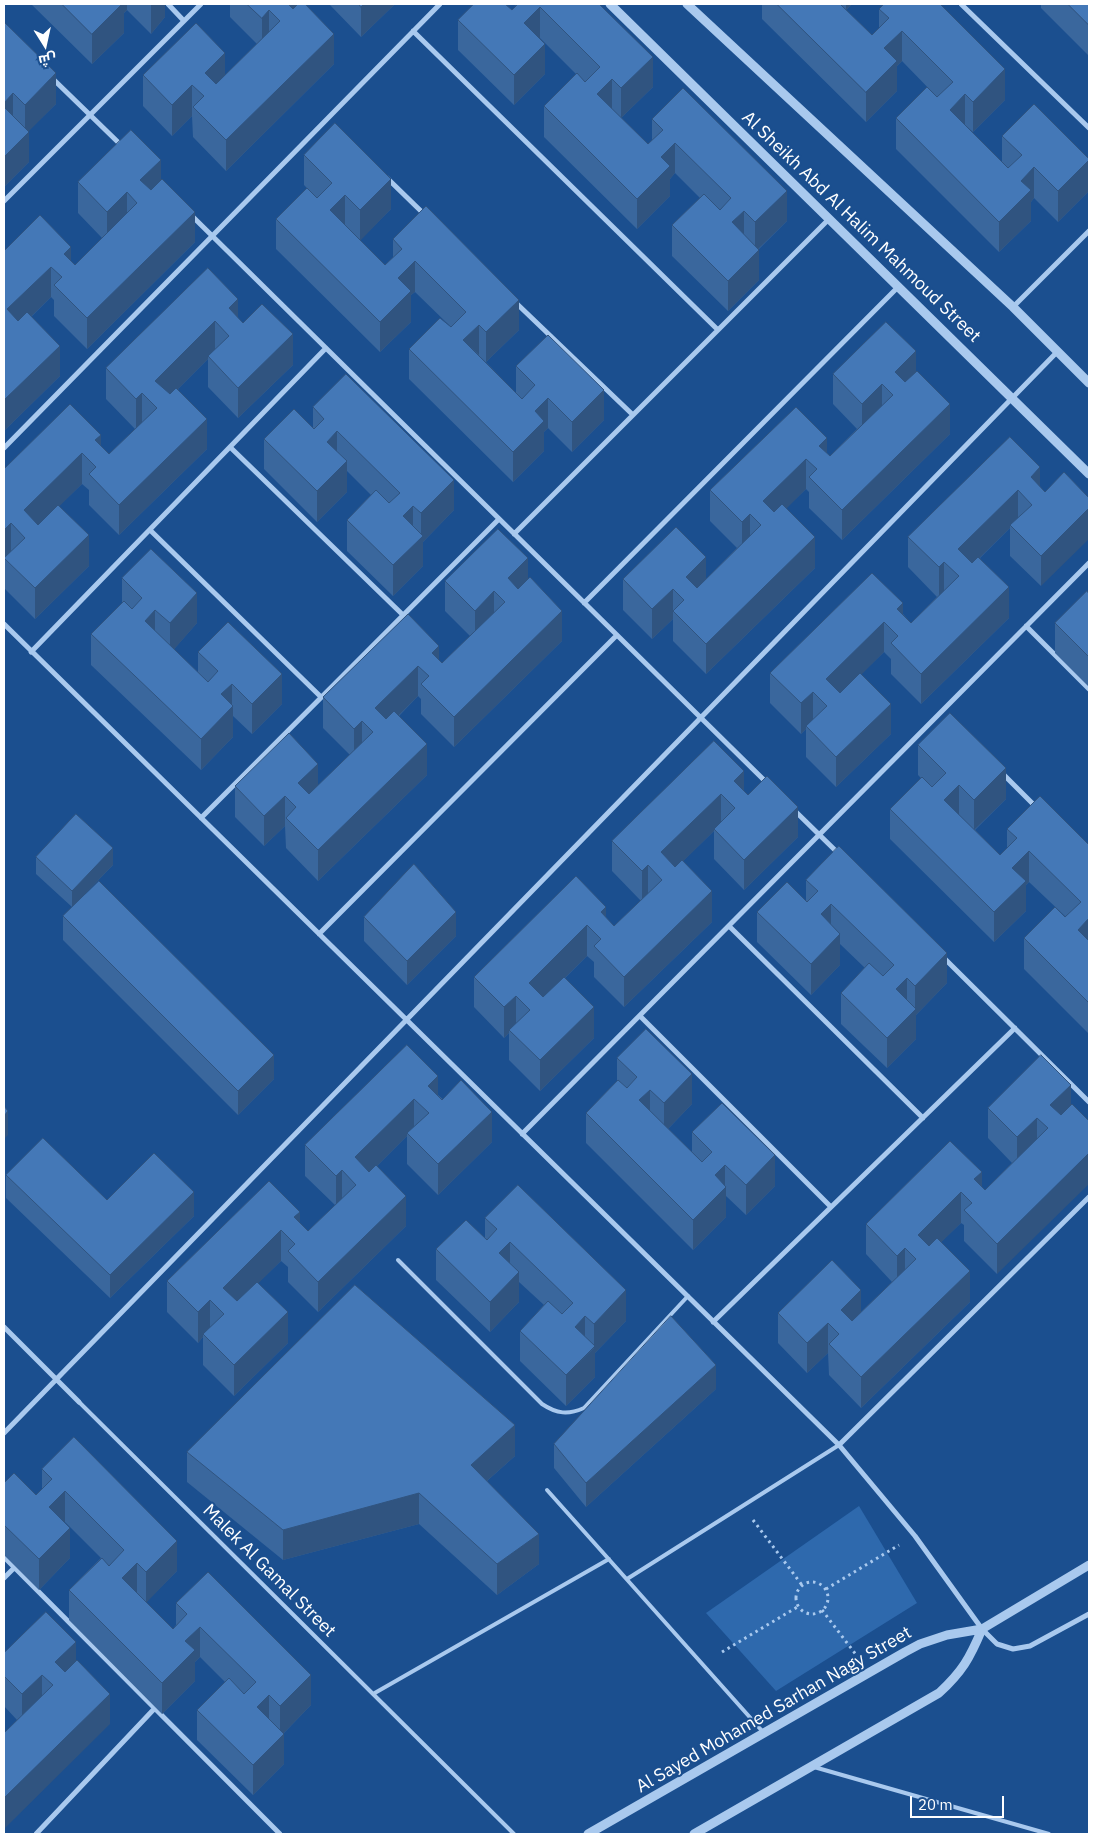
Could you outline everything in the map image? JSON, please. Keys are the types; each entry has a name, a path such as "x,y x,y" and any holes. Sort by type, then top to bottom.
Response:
{"street":[{"path":"168,4 184,21"},
{"path":"4,201 201,4"},
{"path":"4,448 440,4"},
{"name":"Al Sheikh Abd Al Halim Mahmoud Street","path":"610,4 1089,474"},
{"path":"687,4 1013,307 1089,382"},
{"path":"961,4 1089,128"},
{"path":"413,30 718,330"},
{"path":"50,76 131,155"},
{"path":"326,120 334,126"},
{"path":"383,174 433,223"},
{"path":"185,209 770,787"},
{"path":"514,534 829,219"},
{"path":"1013,307 1089,231"},
{"path":"584,603 899,286"},
{"path":"512,298 633,415"},
{"path":"31,652 326,348"},
{"path":"4,1433 1058,351"},
{"path":"230,447 403,615"},
{"path":"201,818 500,519"},
{"path":"150,530 321,697"},
{"path":"522,1134 1089,563"},
{"path":"4,624 839,1445 915,1536 982,1629 996,1644 1013,1649 1030,1646 1089,1614"},
{"path":"1026,626 1089,689"},
{"path":"318,934 617,635"},
{"path":"941,712 948,719"},
{"path":"998,768 1040,810"},
{"path":"791,807 847,863"},
{"path":"730,926 923,1118"},
{"path":"938,952 1089,1102"},
{"path":"640,1016 831,1207"},
{"path":"713,1322 1015,1028"},
{"path":"839,1445 1089,1197"},
{"name":"Malek Al Gamal Street","path":"4,1328 79,1402"},
{"path":"4,1557 280,1834"},
{"name":"Al Sayed Mohamed Sarhan Nagy Street","path":"588,1834 920,1644 947,1635 982,1629 1089,1565"},
{"path":"4,1578 14,1568"},
{"path":"694,1834 939,1693 958,1675 972,1653 982,1629"},
{"path":"36,1834 156,1708"}],"lane":[{"path":"398,1260 542,1404 551,1410 562,1413 574,1412 584,1408 688,1296"},
{"name":"Malek Al Gamal Street","path":"79,1402 514,1834"},
{"path":"627,1579 839,1445"},
{"path":"547,1490 764,1733"},
{"path":"373,1694 609,1559"},
{"path":"812,1766 1049,1834"}],"path":[{"path":"742,1506 802,1585"},
{"path":"826,1589 915,1536"},
{"path":"811,1582 820,1583 826,1589 829,1596 827,1604 822,1610 814,1613 805,1612 798,1606 796,1598 802,1585 811,1582"},
{"path":"722,1652 798,1606"},
{"path":"822,1610 870,1673"}],"shaded area":[{"path":"859,1506 917,1603 776,1691 706,1613"}],"building":[{"path":"62,4 122,4 92,34"},
{"path":"247,4 288,4 293,9 298,4 305,4 334,34 226,140 193,107 204,96 192,85 172,105 143,75 196,23 225,53 205,73 216,84 280,21 269,10 262,18"},
{"path":"474,4 505,4 512,10 518,4 599,4 653,57 621,88 612,79 597,94 648,144 663,130 652,119 683,88 787,191 755,222 744,211 732,222 759,250 728,281 672,225 704,194 720,210 731,198 675,143 661,157 670,166 637,199 544,106 577,73 585,82 600,67 540,7 524,23 545,44 514,75 458,20"},
{"path":"777,4 840,4 872,35 889,18 879,9 884,4 940,4 1005,69 973,102 965,94 950,110 1008,168 1022,155 1002,136 1034,104 1089,160 1058,191 1034,167 1021,181 1031,190 999,222 896,118 927,87 937,97 953,82 902,31 884,48 897,61 866,92"},
{"path":"1068,4 1089,4 1089,25"},
{"path":"4,22 56,73 25,105 13,93 4,103"},
{"path":"4,107 29,132 4,157"},
{"path":"335,123 391,179 360,210 345,195 330,210 385,265 402,249 393,239 426,206 519,300 486,332 479,325 463,340 522,399 535,385 516,366 548,335 604,390 572,422 548,398 535,411 544,421 513,452 409,349 440,318 451,327 466,312 415,261 398,278 411,291 380,322 276,219 307,188 317,198 332,183 304,155"},
{"path":"131,130 161,160 140,180 151,190 162,179 195,212 87,318 54,285 62,277 51,267 7,309 18,321 27,312 60,346 4,400 4,251 40,215 71,247 64,254 75,265 137,203 127,192 107,212 78,182"},
{"path":"208,268 238,299 229,308 243,323 262,304 293,334 238,388 208,356 229,336 215,321 155,381 170,394 176,388 207,419 119,505 89,474 96,467 82,453 24,510 38,525 58,505 89,535 35,588 4,558 25,538 11,523 4,530 4,469 70,404 101,435 95,440 109,454 157,408 142,393 136,399 106,368"},
{"path":"886,322 916,351 895,372 905,382 917,371 950,404 842,510 809,477 817,469 806,459 763,501 774,512 782,504 815,537 706,644 673,611 684,600 673,589 652,609 623,579 676,527 706,557 686,577 697,588 761,525 750,514 742,522 710,490 796,407 827,438 819,446 830,456 893,395 882,384 862,404 833,374"},
{"path":"346,374 454,480 421,513 413,506 403,516 423,536 393,565 347,520 376,490 389,503 400,493 337,431 327,442 347,461 317,491 264,439 294,409 314,429 324,419 313,407"},
{"path":"1010,437 1040,467 1031,477 1045,492 1064,472 1089,498 1089,508 1041,556 1010,525 1032,505 1018,490 958,549 972,563 978,557 1009,587 921,674 891,643 898,636 884,622 826,679 840,693 860,673 891,704 836,757 806,726 827,706 813,692 801,703 770,673 872,573 903,603 897,609 911,623 959,576 944,562 939,567 908,537"},
{"path":"498,529 528,558 508,578 518,589 530,577 562,611 454,717 421,684 429,676 418,666 375,708 386,719 394,711 427,744 318,850 286,818 296,807 285,796 264,816 235,786 289,733 318,764 298,783 309,794 373,732 362,721 354,729 323,697 408,614 439,646 432,653 442,663 505,602 494,591 475,611 445,581"},
{"path":"151,549 197,593 170,623 155,610 145,621 208,682 218,671 198,652 228,622 282,674 252,704 232,684 221,694 233,706 201,739 91,634 124,601 132,609 142,598 122,578"},
{"path":"1087,591 1089,594 1089,657 1055,623"},
{"path":"950,713 1006,768 974,800 959,785 944,800 1000,855 1017,838 1007,829 1040,796 1089,845 1089,918 1078,930 1089,941 1089,1003 1024,938 1055,907 1065,917 1081,902 1029,851 1012,868 1026,881 994,912 890,809 922,777 932,787 946,773 918,745"},
{"path":"714,741 744,771 734,781 748,795 767,776 798,807 744,860 714,829 735,808 721,794 661,852 675,867 682,860 712,891 624,977 594,946 601,939 587,925 529,983 543,997 564,977 594,1007 540,1060 509,1030 530,1010 516,996 504,1007 474,977 576,876 606,907 601,912 614,926 662,880 648,865 642,871 612,841"},
{"path":"76,814 113,848 72,891 36,857"},
{"path":"839,846 947,953 915,986 907,978 896,989 916,1009 887,1038 841,993 869,963 883,976 894,965 831,904 821,914 840,934 811,964 757,912 787,882 807,902 818,891 806,880"},
{"path":"414,864 456,912 407,961 364,917"},
{"path":"99,881 274,1055 238,1091 63,916"},
{"path":"646,1029 692,1074 664,1103 650,1090 639,1100 702,1162 712,1152 692,1132 722,1103 775,1155 746,1185 725,1165 715,1175 726,1187 693,1220 586,1113 618,1080 627,1088 637,1077 617,1058"},
{"path":"407,1045 438,1076 428,1086 442,1100 461,1080 492,1112 438,1164 407,1133 429,1113 414,1099 355,1157 369,1172 376,1165 406,1196 318,1282 288,1251 295,1244 281,1230 223,1288 237,1301 257,1282 288,1312 234,1365 203,1334 224,1314 210,1300 198,1312 167,1281 269,1181 300,1212 294,1217 308,1231 356,1185 342,1170 336,1176 305,1145"},
{"path":"1041,1055 1071,1085 1050,1105 1061,1115 1072,1104 1089,1121 1089,1153 997,1244 964,1210 972,1203 961,1192 918,1235 929,1246 937,1238 970,1271 861,1377 829,1344 839,1334 828,1323 807,1343 778,1313 832,1260 861,1290 841,1310 852,1321 916,1259 905,1248 897,1256 866,1224 950,1141 982,1172 974,1179 985,1190 1048,1128 1037,1118 1017,1137 988,1108"},
{"path":"4,1106 8,1111 4,1116"},
{"path":"43,1138 107,1200 154,1153 194,1192 110,1275 6,1175"},
{"path":"518,1185 626,1290 594,1324 585,1316 575,1327 595,1346 566,1375 520,1331 548,1301 562,1314 573,1303 510,1242 499,1253 519,1272 490,1302 436,1249 466,1220 487,1240 497,1229 485,1218"},
{"path":"355,1285 515,1425 471,1465 539,1534 497,1564 419,1493 283,1530 187,1452"},
{"path":"671,1316 716,1365 586,1483 554,1444"},
{"path":"74,1437 177,1541 146,1572 137,1563 122,1578 173,1629 187,1614 176,1603 208,1572 311,1675 280,1706 269,1695 257,1707 284,1734 253,1765 197,1710 229,1678 244,1694 256,1682 200,1627 185,1641 195,1650 162,1683 69,1590 102,1558 109,1566 124,1550 65,1491 49,1507 70,1528 39,1559 4,1525 4,1483 14,1473 36,1495 52,1479 42,1469"},
{"path":"46,1612 76,1642 55,1662 65,1672 77,1660 110,1694 4,1798 4,1733 53,1685 42,1675 22,1694 4,1676 4,1653"}]}
